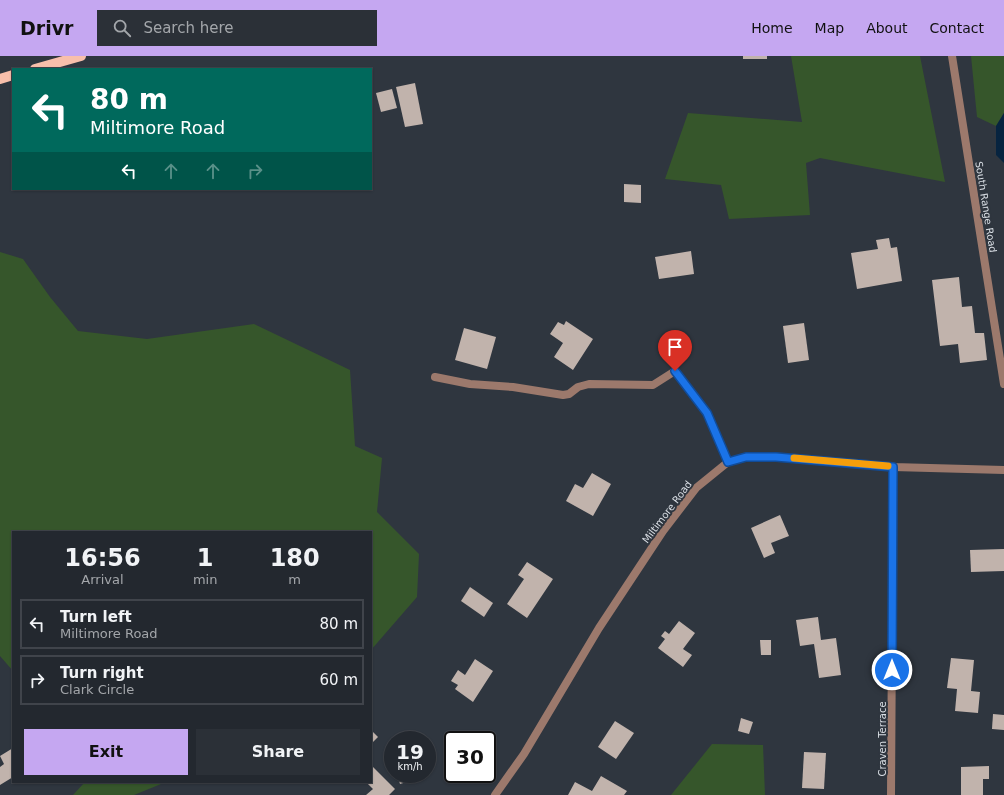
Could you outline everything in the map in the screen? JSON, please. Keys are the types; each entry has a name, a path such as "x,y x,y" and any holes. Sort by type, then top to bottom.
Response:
{"main road":[{"path":"38,68 81,56"},
{"path":"0,79 12,75"}],"street":[{"name":"South Range Road","path":"952,56 1004,384"},
{"path":"436,377 470,384 513,387 563,395 569,394 578,387 589,384 653,385 675,371 707,413 728,462"},
{"name":"Miltimore Road","path":"495,795 524,754 599,628 663,531 696,488 728,462 746,457 776,457 893,467 1004,470"},
{"name":"Craven Terrace","path":"891,795 893,467"}],"green space":[{"path":"791,56 920,56 945,182 820,158 806,163 810,215 729,219 721,185 665,179 688,113 802,122"},
{"path":"971,56 1004,56 1004,113 996,126 977,117"},
{"path":"0,252 23,259 50,297 78,331 147,339 254,324 350,370 355,446 382,458 377,512 419,554 417,597 372,649 372,531 12,531 12,670 0,656"},
{"path":"712,744 763,745 765,795 671,795"},
{"path":"84,783 164,783 134,795 73,795"}],"water":[{"path":"1004,113 1004,163 996,155 996,126"}],"building":[{"path":"743,56 767,56 767,59 743,59"},
{"path":"415,83 423,124 405,127 396,87"},
{"path":"392,89 397,108 381,112 376,93"},
{"path":"624,184 641,185 641,203 624,202"},
{"path":"889,238 891,248 897,247 902,281 857,289 851,253 878,249 876,240"},
{"path":"691,251 694,274 659,279 655,257"},
{"path":"959,277 962,307 972,306 975,333 984,333 987,360 960,363 958,344 940,346 932,280"},
{"path":"566,321 593,339 573,370 554,357 563,343 550,334 558,322 564,325"},
{"path":"804,323 809,360 788,363 783,326"},
{"path":"464,328 496,337 487,369 455,360"},
{"path":"592,473 611,484 593,516 566,501 575,484 583,488"},
{"path":"780,515 789,536 771,543 775,553 764,558 751,528"},
{"path":"1004,549 1004,571 971,572 970,550"},
{"path":"527,562 553,579 527,618 507,604 524,579 518,575"},
{"path":"470,587 493,603 484,617 461,601"},
{"path":"818,617 821,640 836,638 841,675 819,678 814,644 800,646 796,620"},
{"path":"679,621 695,633 683,649 692,655 683,667 658,648 665,639 661,636 665,631 669,634"},
{"path":"760,640 771,640 771,655 761,655"},
{"path":"951,658 974,660 971,691 980,692 978,713 955,711 957,689 947,688"},
{"path":"475,659 493,671 473,702 455,689 458,685 451,681 458,670 465,675"},
{"path":"993,714 1004,715 1004,730 992,729"},
{"path":"741,718 753,722 749,734 738,731"},
{"path":"615,721 634,733 616,759 598,747"},
{"path":"372,731 378,737 372,743"},
{"path":"12,749 12,778 0,785 0,767 4,764 0,756"},
{"path":"804,752 826,753 824,789 802,788"},
{"path":"989,766 989,779 983,779 983,795 961,795 961,767"},
{"path":"373,767 384,778 384,783 389,783 395,789 389,795 366,795 373,789 367,783 372,783"},
{"path":"601,776 627,791 624,795 568,795 575,782 592,791"}],"slow traffic":[{"path":"794,458 888,466"}],"route":[{"path":"675,371 707,413 728,462 746,457 776,457 893,467 892,670"}]}
